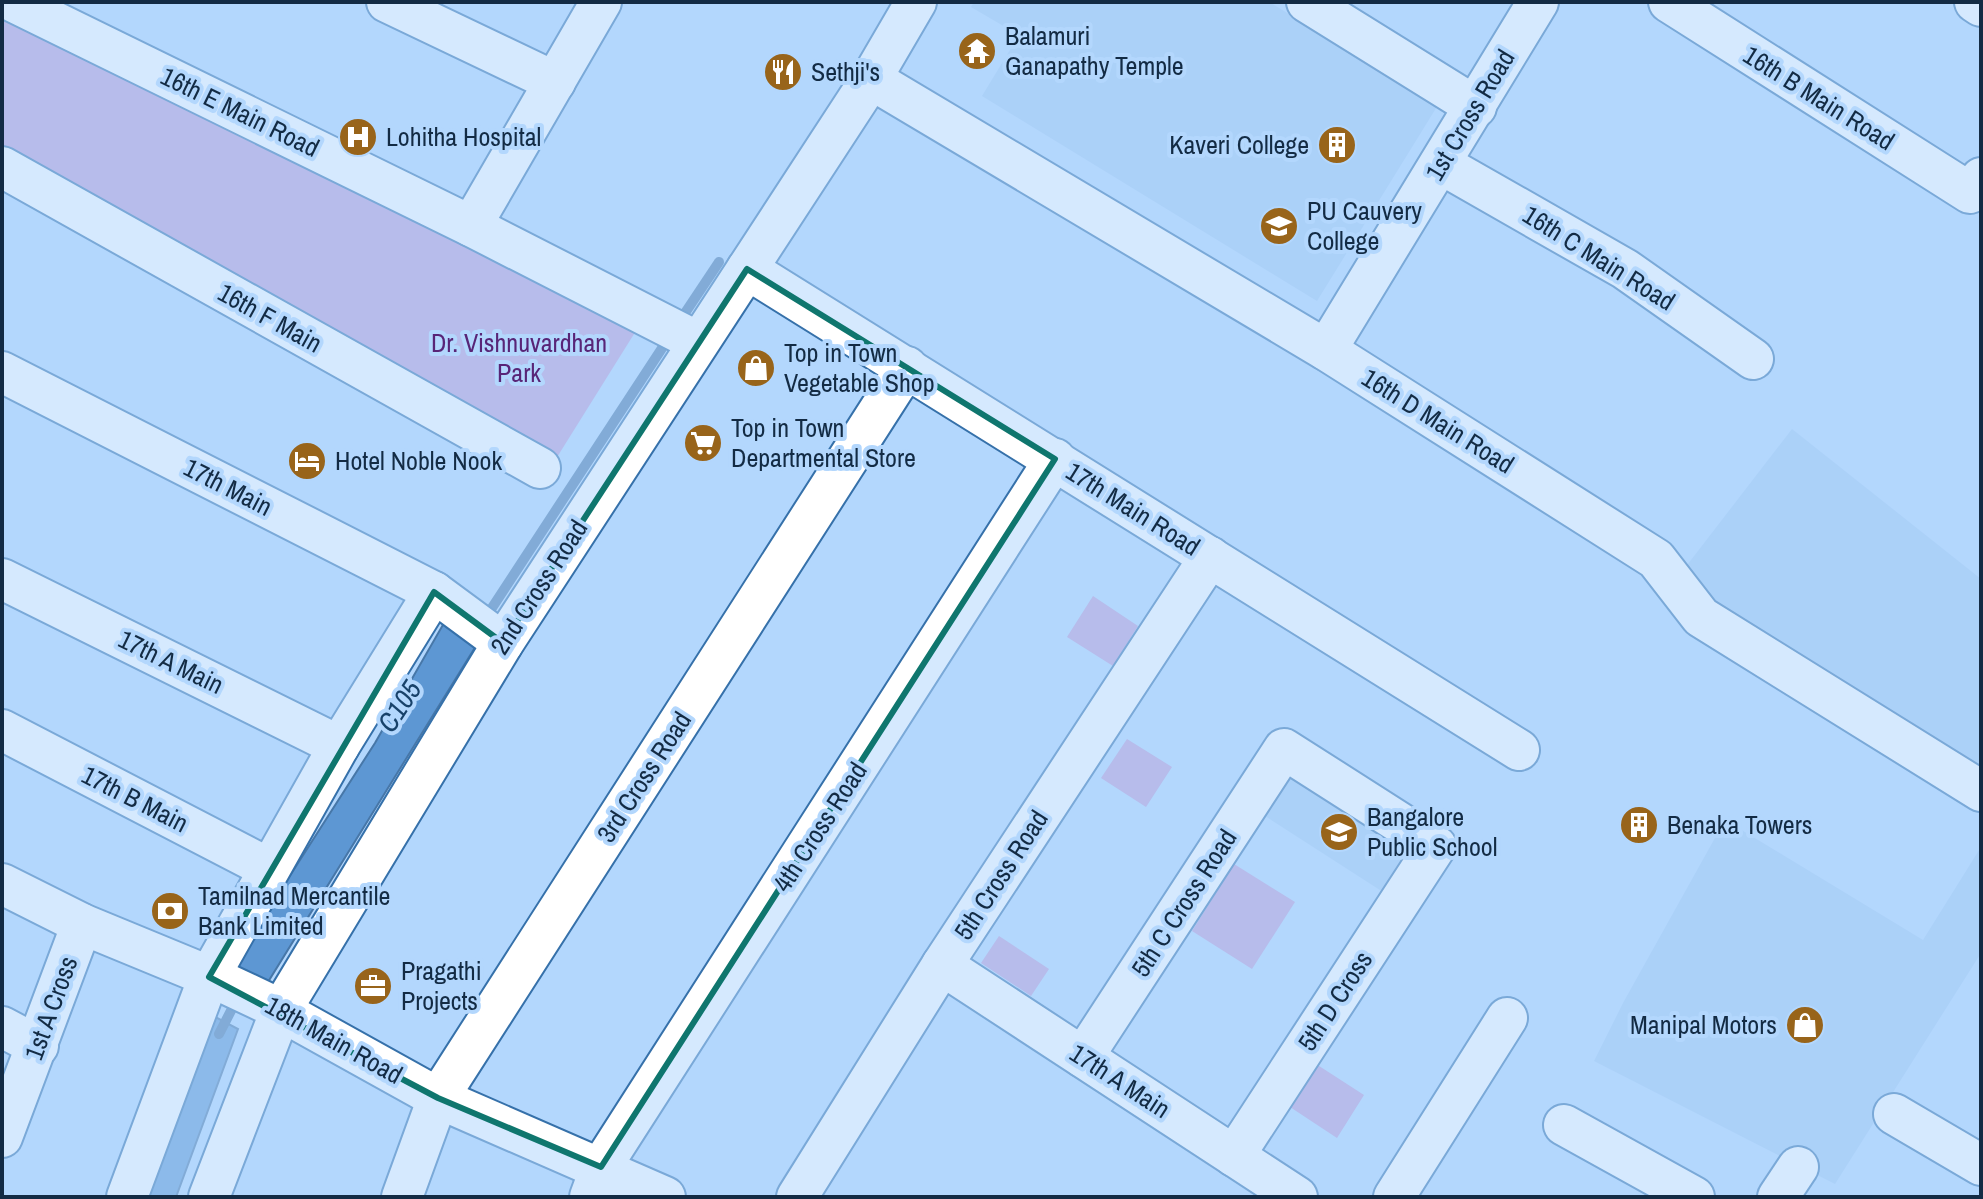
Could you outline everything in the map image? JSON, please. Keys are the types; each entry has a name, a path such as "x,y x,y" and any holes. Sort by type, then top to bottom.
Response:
{"street":[{"name":"16th E Main Road","path":"14,2 471,226 674,330"},
{"path":"387,2 555,82"},
{"path":"471,226 601,2"},
{"name":"2nd Cross Road","path":"209,1197 274,1006 496,637 674,330 747,269 871,79 916,2"},
{"path":"1307,2 1476,107"},
{"name":"1st Cross Road","path":"1326,350 1538,2"},
{"name":"16th B Main Road","path":"1669,2 1975,186"},
{"path":"1975,2 1981,6"},
{"name":"16th D Main Road","path":"871,79 1326,350 1656,559 1701,617 1981,791"},
{"name":"16th C Main Road","path":"1441,164 1625,269 1753,359"},
{"name":"16th F Main","path":"2,167 540,468"},
{"name":"17th Main Road","path":"747,269 1519,750"},
{"name":"3rd Cross Road","path":"402,1197 438,1098 907,367"},
{"name":"17th Main","path":"2,372 444,598"},
{"name":"4th Cross Road","path":"596,1182 1055,459"},
{"name":"5th Cross Road","path":"797,1197 942,965 1210,557"},
{"name":"17th A Main","path":"2,579 339,746"},
{"path":"127,1197 214,978 268,868 339,746 444,598 496,637"},
{"name":"17th B Main","path":"2,730 268,868"},
{"name":"5th C Cross Road","path":"1083,1057 1284,749 1436,846"},
{"name":"5th D Cross","path":"1234,1156 1436,846"},
{"name":"18th Main Road","path":"2,884 82,924 274,1006 596,1182 665,1197"},
{"name":"1st A Cross","path":"2,1137 82,924"},
{"name":"17th A Main","path":"942,965 1297,1197"},
{"path":"1394,1197 1507,1018"},
{"path":"2,1027 38,1046"},
{"path":"1894,1114 1981,1165"},
{"path":"1564,1125 1694,1197"}],"highlighted area":[{"path":"747,269 1055,459 601,1167 438,1098 209,977 434,592 503,643"}],"shaded area":[{"name":"PU Cauvery College","path":"974,2 1269,2 1438,105 1317,301 982,96 1019,35 971,7"},
{"path":"1792,429 1981,579 1981,769 1710,607 1681,573"},
{"name":"Bangalore Public School","path":"1293,772 1412,848 1383,892 1265,816"},
{"path":"1725,820 1923,940 1981,847 1981,953 1835,1184 1594,1061"}],"green space":[{"name":"Dr. Vishnuvardhan Park","path":"2,8 639,326 549,470 2,153"},
{"path":"1093,596 1138,626 1113,666 1067,637"},
{"path":"1127,739 1172,767 1146,807 1101,778"},
{"path":"1234,864 1295,902 1252,969 1192,931"},
{"path":"999,936 1049,969 1031,996 981,963"},
{"path":"1316,1064 1364,1095 1337,1138 1290,1107"}],"water":[{"path":"444,623 479,641 263,990 230,969 375,743"},
{"path":"206,1012 238,1029 176,1197 140,1197"}],"waterway":[{"name":"C105","path":"679,322 719,262"},
{"name":"C105","path":"484,620 670,336"},
{"name":"C105","path":"219,1034 237,999"}],"place":[{"name":"Balamuri Ganapathy Temple","path":"977,51"},
{"name":"Sethji's","path":"783,72"},
{"name":"Lohitha Hospital","path":"358,137"},
{"name":"Kaveri College","path":"1337,145"},
{"name":"PU Cauvery College","path":"1279,226"},
{"name":"Top in Town Vegetable Shop","path":"756,368"},
{"name":"Top in Town Departmental Store","path":"703,443"},
{"name":"Hotel Noble Nook","path":"307,461"},
{"name":"Benaka Towers","path":"1639,825"},
{"name":"Bangalore Public School","path":"1339,832"},
{"name":"Tamilnad Mercantile Bank Limited","path":"170,911"},
{"name":"Pragathi Projects","path":"373,986"},
{"name":"Manipal Motors","path":"1805,1025"}]}
